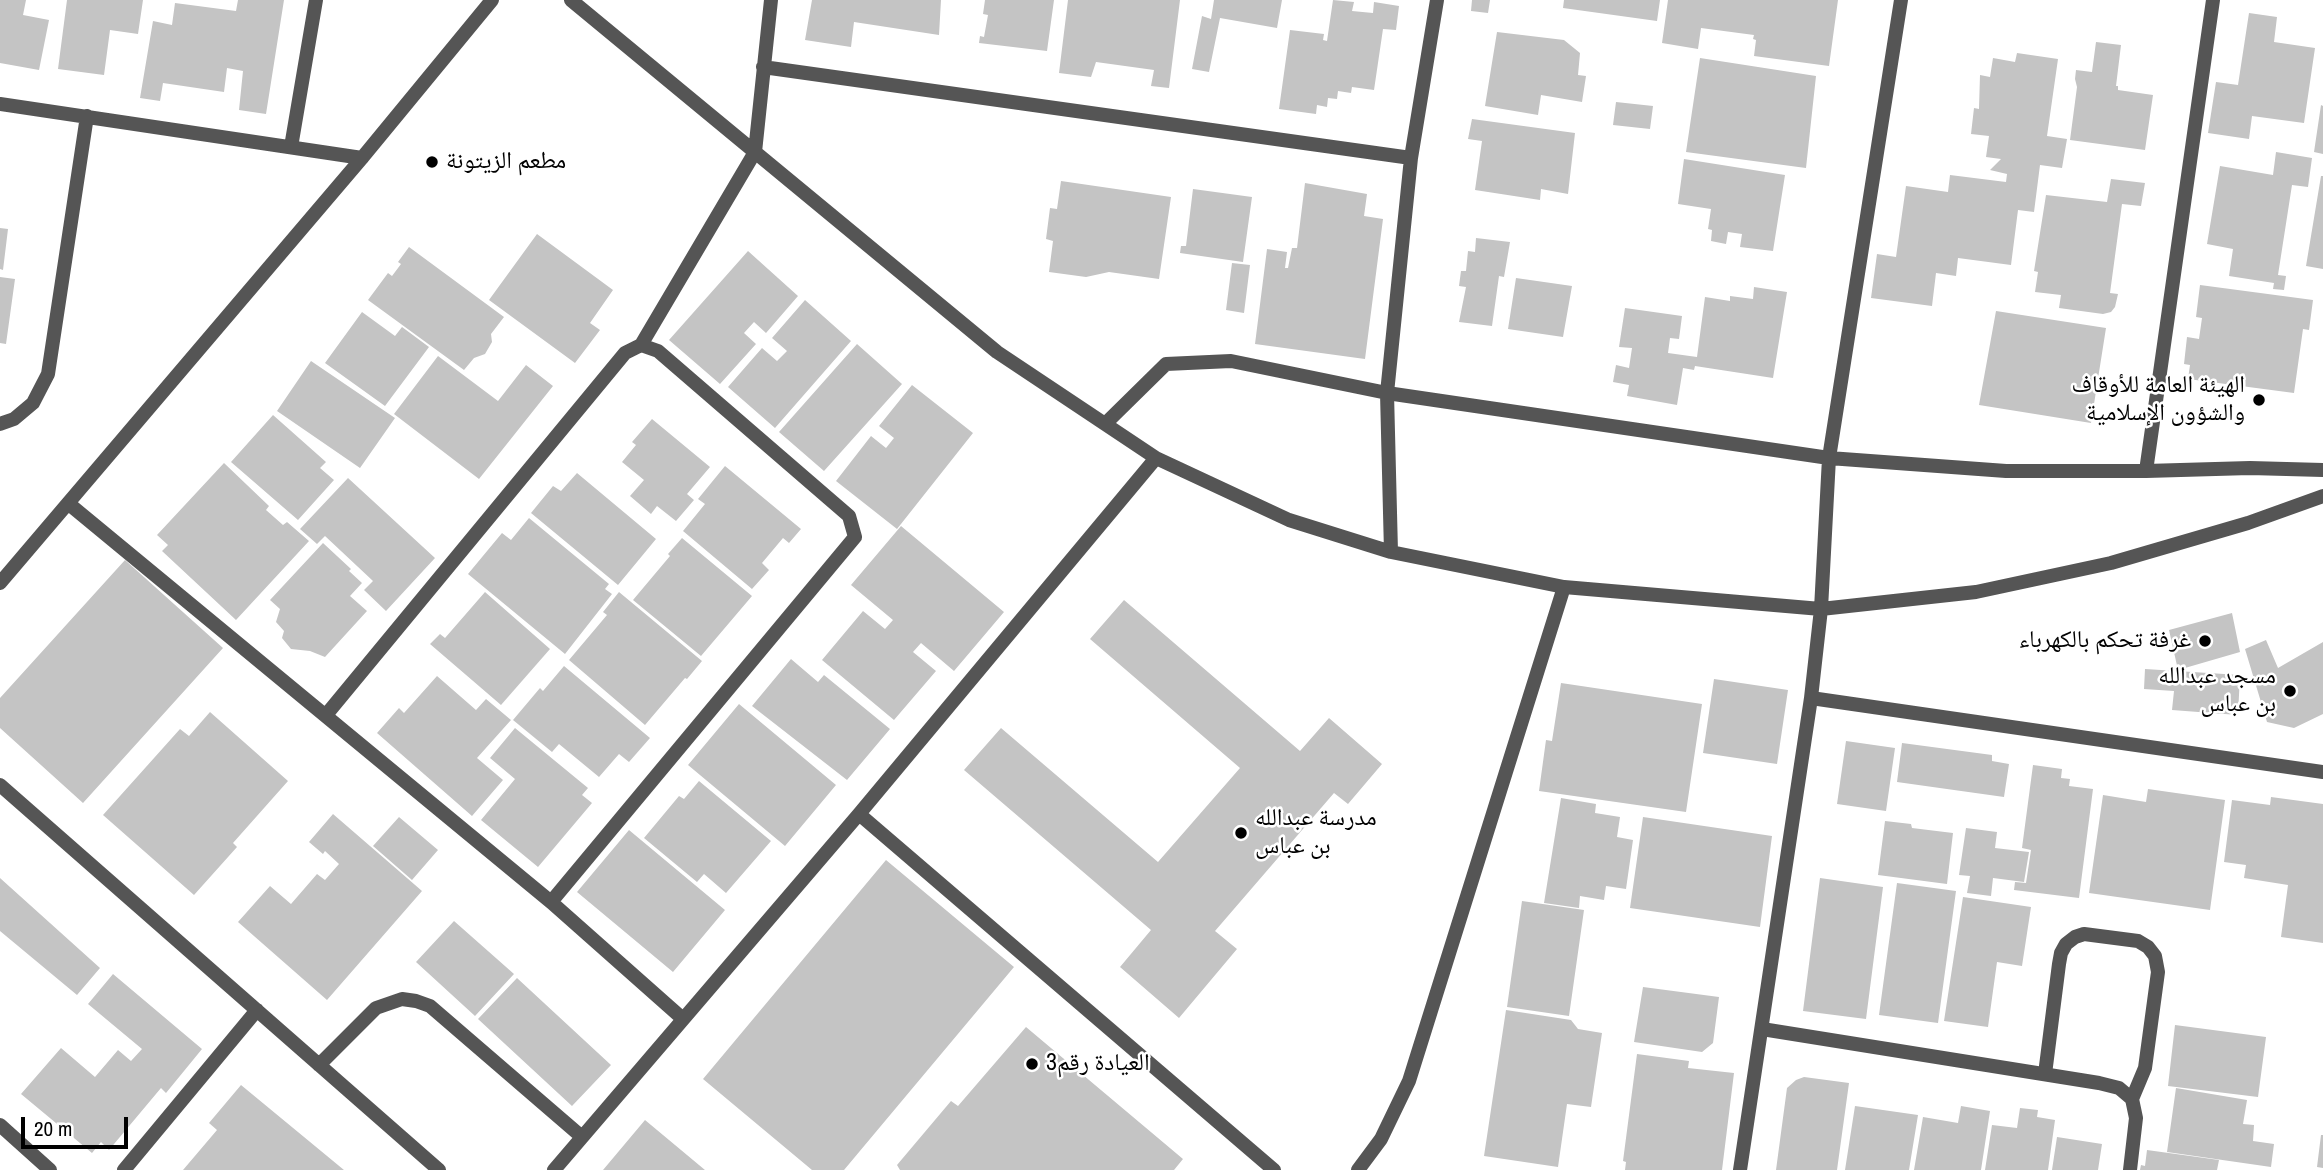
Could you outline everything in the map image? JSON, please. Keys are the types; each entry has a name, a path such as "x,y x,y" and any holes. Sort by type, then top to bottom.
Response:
{"street":[{"path":"291,147 316,0"},
{"path":"0,583 362,158 492,0"},
{"path":"571,0 997,352 1156,458 1289,520 1391,552 1564,587 1821,609 1976,592 2111,563 2248,523 2323,496"},
{"path":"326,715 625,353 641,345 755,152 771,0"},
{"path":"1391,552 1387,393 1411,158 1437,0"},
{"path":"1740,1170 1811,698 1821,609 1829,458 1901,0"},
{"path":"2146,471 2213,0"},
{"path":"763,67 1411,158"},
{"path":"0,104 362,158"},
{"path":"0,424 14,419 33,403 48,374 87,116"},
{"path":"551,902 855,537 849,516 658,351 641,345"},
{"path":"1105,424 1166,364 1231,361 1387,393 1829,458 2006,471 2250,468 2323,470"},
{"path":"554,1170 859,814 1156,458"},
{"path":"69,504 551,902 683,1019"},
{"path":"1358,1170 1381,1139 1409,1081 1564,587"},
{"path":"1811,698 2323,772"},
{"path":"0,785 439,1170"},
{"path":"859,814 1274,1170"},
{"path":"2046,1074 2059,964 2066,944 2084,934 2138,941 2148,947 2155,956 2158,972 2145,1068 2132,1099 2136,1118 2130,1170"},
{"path":"320,1065 376,1008 402,999 416,1001 430,1006 582,1137"},
{"path":"124,1170 257,1010"},
{"path":"1762,1029 2099,1083 2119,1088 2132,1099"},
{"path":"0,1125 50,1170"}],"building":[{"path":"0,0 26,0 23,15 49,20 39,70 0,63"},
{"path":"67,0 143,0 138,34 110,30 104,75 58,69"},
{"path":"238,0 284,0 266,114 239,110 243,71 227,68 224,92 163,83 160,101 140,98 153,21 172,25 175,3 236,11"},
{"path":"812,0 941,0 939,35 854,22 851,47 805,40"},
{"path":"985,0 1054,0 1047,51 979,43 980,36 984,37 988,15 983,14"},
{"path":"1068,0 1180,0 1169,88 1151,86 1154,70 1096,62 1091,77 1059,73"},
{"path":"1214,0 1282,0 1277,28 1220,18 1209,72 1192,69 1202,16 1211,19"},
{"path":"1333,0 1354,2 1352,11 1373,13 1374,2 1399,6 1396,30 1383,29 1374,90 1352,87 1351,93 1338,91 1337,99 1328,98 1327,107 1317,105 1316,114 1279,109 1290,30 1324,34 1323,40 1327,41"},
{"path":"1472,0 1490,0 1488,13 1471,11"},
{"path":"1564,0 1660,0 1657,21 1563,8"},
{"path":"1668,0 1838,0 1829,66 1754,56 1754,35 1701,28 1698,49 1662,43"},
{"path":"2249,13 2277,17 2274,42 2315,48 2304,123 2252,116 2249,139 2208,133 2216,82 2238,85"},
{"path":"1497,32 1564,40 1580,53 1578,75 1586,76 1582,102 1541,95 1538,115 1485,106"},
{"path":"2096,42 2121,45 2116,86 2118,90 2153,95 2145,150 2070,140 2077,87 2076,70 2092,72"},
{"path":"2017,53 2058,59 2047,136 2067,139 2062,168 2040,165 2034,212 2018,210 2011,265 1958,258 1956,276 1936,273 1932,306 1871,298 1877,254 1896,257 1906,186 1948,192 1950,175 2006,182 2007,174 1990,170 2001,159 1986,157 1989,136 1971,134 1974,108 1979,109 1980,75 1990,77 1993,58 2015,62"},
{"path":"1700,58 1816,76 1806,168 1686,152"},
{"path":"1616,102 1653,106 1650,129 1613,125"},
{"path":"2321,105 2323,106 2323,154 2314,152"},
{"path":"1472,119 1575,133 1568,194 1541,189 1540,200 1475,190 1482,141 1468,139"},
{"path":"2276,152 2312,158 2308,187 2292,185 2278,275 2286,276 2284,290 2273,289 2274,283 2229,276 2233,249 2207,244 2220,166 2273,175"},
{"path":"1684,159 1785,175 1773,251 1740,247 1742,234 1728,232 1726,244 1711,241 1712,230 1708,229 1711,209 1678,204"},
{"path":"2323,176 2323,269 2306,266"},
{"path":"2111,179 2145,183 2141,206 2122,204 2110,293 2118,294 2115,307 2111,312 2103,314 2059,308 2061,295 2035,292 2038,272 2034,271 2046,195 2107,202"},
{"path":"1061,181 1171,197 1159,279 1109,272 1086,277 1049,272 1053,241 1046,239 1050,208 1057,209"},
{"path":"1305,183 1367,194 1364,216 1383,219 1365,359 1255,344 1267,249 1287,252 1285,268 1288,268 1292,248 1297,248"},
{"path":"1193,189 1252,197 1243,262 1180,253 1181,246 1186,246"},
{"path":"0,228 8,229 3,270 0,269"},
{"path":"537,234 613,290 590,323 600,330 575,363 489,300"},
{"path":"1476,238 1510,242 1504,277 1499,276 1492,326 1459,322 1466,287 1459,286 1461,271 1466,271 1468,251 1475,252"},
{"path":"409,247 504,317 491,334 492,342 485,354 474,358 464,370 368,300 388,273 392,276"},
{"path":"748,251 798,296 766,333 754,322 744,333 756,344 720,384 669,340"},
{"path":"1232,263 1250,265 1244,313 1226,310"},
{"path":"0,277 15,279 6,344 0,343"},
{"path":"1516,278 1572,286 1563,337 1508,329"},
{"path":"2200,285 2313,300 2309,330 2303,329 2294,393 2188,379 2190,365 2184,364 2187,337 2199,339 2202,318 2196,317"},
{"path":"1754,287 1787,292 1773,378 1695,366 1694,370 1683,368 1677,405 1627,396 1629,385 1613,382 1616,365 1629,368 1632,348 1619,347 1625,308 1682,316 1679,339 1670,338 1668,353 1697,357 1705,297 1730,301 1730,296 1753,299"},
{"path":"805,300 851,341 775,428 728,387 762,348 777,361 787,351 772,338"},
{"path":"1996,311 2106,328 2091,423 1979,405"},
{"path":"362,312 395,336 402,327 429,347 385,406 325,363"},
{"path":"857,344 902,384 824,471 779,432"},
{"path":"438,356 498,401 526,365 553,386 479,479 394,414"},
{"path":"311,361 395,418 360,468 277,411"},
{"path":"912,385 973,433 897,529 836,481 871,436 886,448 894,438 879,426"},
{"path":"273,415 326,462 320,468 334,480 298,520 231,462"},
{"path":"652,419 710,467 687,494 694,500 676,521 657,506 651,514 630,496 644,480 622,462 636,445 632,442"},
{"path":"224,463 269,506 266,510 283,525 287,522 309,541 236,620 162,551 168,545 157,535"},
{"path":"725,466 801,529 789,543 783,538 762,563 769,570 752,589 683,531 705,504 698,499"},
{"path":"577,473 656,539 618,585 531,513 553,486 561,491"},
{"path":"348,478 435,558 386,611 364,590 373,581 325,536 317,544 300,529"},
{"path":"529,518 609,584 605,589 612,594 565,654 468,574 502,533 511,540"},
{"path":"901,526 1004,612 954,671 921,643 913,652 936,671 894,720 822,660 863,611 885,629 893,620 851,585"},
{"path":"682,538 752,596 701,656 633,600"},
{"path":"323,543 362,583 350,596 367,611 325,657 310,651 291,649 282,638 284,631 276,622 280,609 270,600"},
{"path":"125,560 223,648 83,803 0,728 0,698"},
{"path":"485,592 550,649 501,705 430,644 440,634 445,638"},
{"path":"619,592 702,661 645,725 569,660 607,615 603,612"},
{"name":"مدرسة عبدالله بن عباس","path":"1124,600 1300,751 1329,718 1382,764 1348,804 1334,793 1215,931 1237,949 1179,1018 1120,967 1151,930 964,770 1001,728 1158,862 1240,768 1090,639"},
{"name":"غرفة تحكم بالكهرباء","path":"2232,613 2240,652 2178,670 2169,630"},
{"name":"مسجد عبدالله بن عباس","path":"2266,640 2278,668 2323,642 2323,714 2294,728 2267,722 2245,649"},
{"path":"791,659 818,682 824,675 890,729 847,780 752,706"},
{"path":"564,666 650,738 629,762 619,754 599,777 559,744 552,752 513,720 540,688 543,691"},
{"path":"2145,669 2240,675 2238,715 2172,710 2174,691 2144,689"},
{"path":"437,676 476,710 486,699 511,720 477,758 503,780 472,816 377,733 399,708 404,713"},
{"path":"1714,679 1788,690 1777,764 1703,753"},
{"path":"1561,683 1702,704 1686,812 1539,791 1546,740 1552,741"},
{"path":"739,704 836,785 785,846 688,765"},
{"path":"210,712 288,781 233,843 237,847 194,895 103,815 180,729 189,736"},
{"path":"515,728 588,788 582,795 592,803 538,867 481,820 515,779 490,758"},
{"path":"1846,741 1895,748 1886,811 1837,804"},
{"path":"1902,743 1992,755 1992,761 2009,764 2004,797 1897,782"},
{"path":"2033,765 2062,769 2061,778 2070,779 2069,786 2093,789 2079,898 2014,890 2015,882 2026,883 2031,850 2022,848"},
{"path":"699,781 771,841 726,893 704,874 697,882 644,838 679,796 684,799"},
{"path":"2148,789 2225,800 2210,910 2089,893 2103,795 2146,802"},
{"path":"2271,797 2323,804 2323,943 2281,937 2288,885 2244,878 2246,865 2224,862 2232,800 2270,805"},
{"path":"1561,798 1596,804 1595,813 1620,817 1617,837 1633,840 1626,889 1606,886 1604,900 1580,896 1579,908 1544,903"},
{"path":"333,814 422,891 327,1000 238,922 270,886 291,904 317,874 325,880 339,864 325,851 323,854 309,842"},
{"path":"399,817 438,850 412,880 373,846"},
{"path":"1643,817 1772,836 1760,927 1630,908"},
{"path":"1885,821 1911,824 1912,828 1953,833 1947,884 1878,875"},
{"path":"1966,828 1997,832 1995,848 2029,852 2024,882 1993,878 1991,896 1967,893 1970,876 1959,875"},
{"path":"629,830 725,910 673,972 577,892"},
{"path":"886,860 1014,967 844,1170 812,1170 703,1079"},
{"path":"0,878 100,968 77,995 0,931"},
{"path":"1820,878 1883,887 1866,1019 1803,1011"},
{"path":"1897,883 1956,891 1938,1023 1879,1015"},
{"path":"1963,897 2031,907 2022,966 1997,962 1988,1027 1944,1021"},
{"path":"1522,901 1584,910 1569,1016 1507,1007"},
{"path":"454,921 514,974 475,1016 416,962"},
{"path":"113,974 202,1049 166,1093 161,1088 109,1150 101,1142 92,1153 21,1094 61,1048 95,1077 118,1050 131,1061 142,1049 88,1004"},
{"path":"517,978 611,1065 572,1106 478,1019"},
{"path":"1643,987 1719,997 1713,1043 1702,1052 1634,1042"},
{"path":"1506,1010 1571,1020 1578,1029 1602,1033 1591,1107 1567,1104 1558,1167 1484,1156"},
{"path":"2175,1025 2266,1037 2258,1097 2168,1086"},
{"name":"3العيادة رقم","path":"1026,1027 1183,1159 1174,1170 900,1170 897,1165 951,1101 958,1106"},
{"path":"1637,1054 1689,1061 1688,1068 1734,1073 1722,1170 1625,1170 1626,1162 1623,1161"},
{"path":"1804,1077 1849,1083 1837,1170 1776,1170 1787,1088"},
{"path":"241,1085 344,1170 183,1170 217,1130 209,1123"},
{"path":"2176,1088 2247,1100 2243,1124 2254,1125 2253,1141 2274,1144 2271,1167 2167,1152"},
{"path":"1855,1106 1918,1115 1909,1170 1845,1170"},
{"path":"1961,1106 1990,1111 1981,1170 1914,1170 1923,1117 1958,1123"},
{"path":"2020,1108 2038,1110 2037,1117 2055,1120 2048,1170 1985,1170 1992,1125 2017,1128"},
{"path":"645,1120 705,1170 603,1170"},
{"path":"2323,1135 2323,1168 2317,1167"},
{"path":"2057,1137 2102,1144 2098,1170 2052,1170"},
{"path":"2147,1150 2219,1160 2217,1170 2140,1170 2141,1165 2145,1166"}],"place":[{"name":"مطعم الزيتونة","path":"432,162"},
{"name":"الهيئة العامة للأوقاف والشؤون الإسلامية","path":"2259,400"},
{"name":"غرفة تحكم بالكهرباء","path":"2205,641"},
{"name":"مسجد عبدالله بن عباس","path":"2290,691"},
{"name":"مدرسة عبدالله بن عباس","path":"1241,833"},
{"name":"3العيادة رقم","path":"1032,1064"}]}
